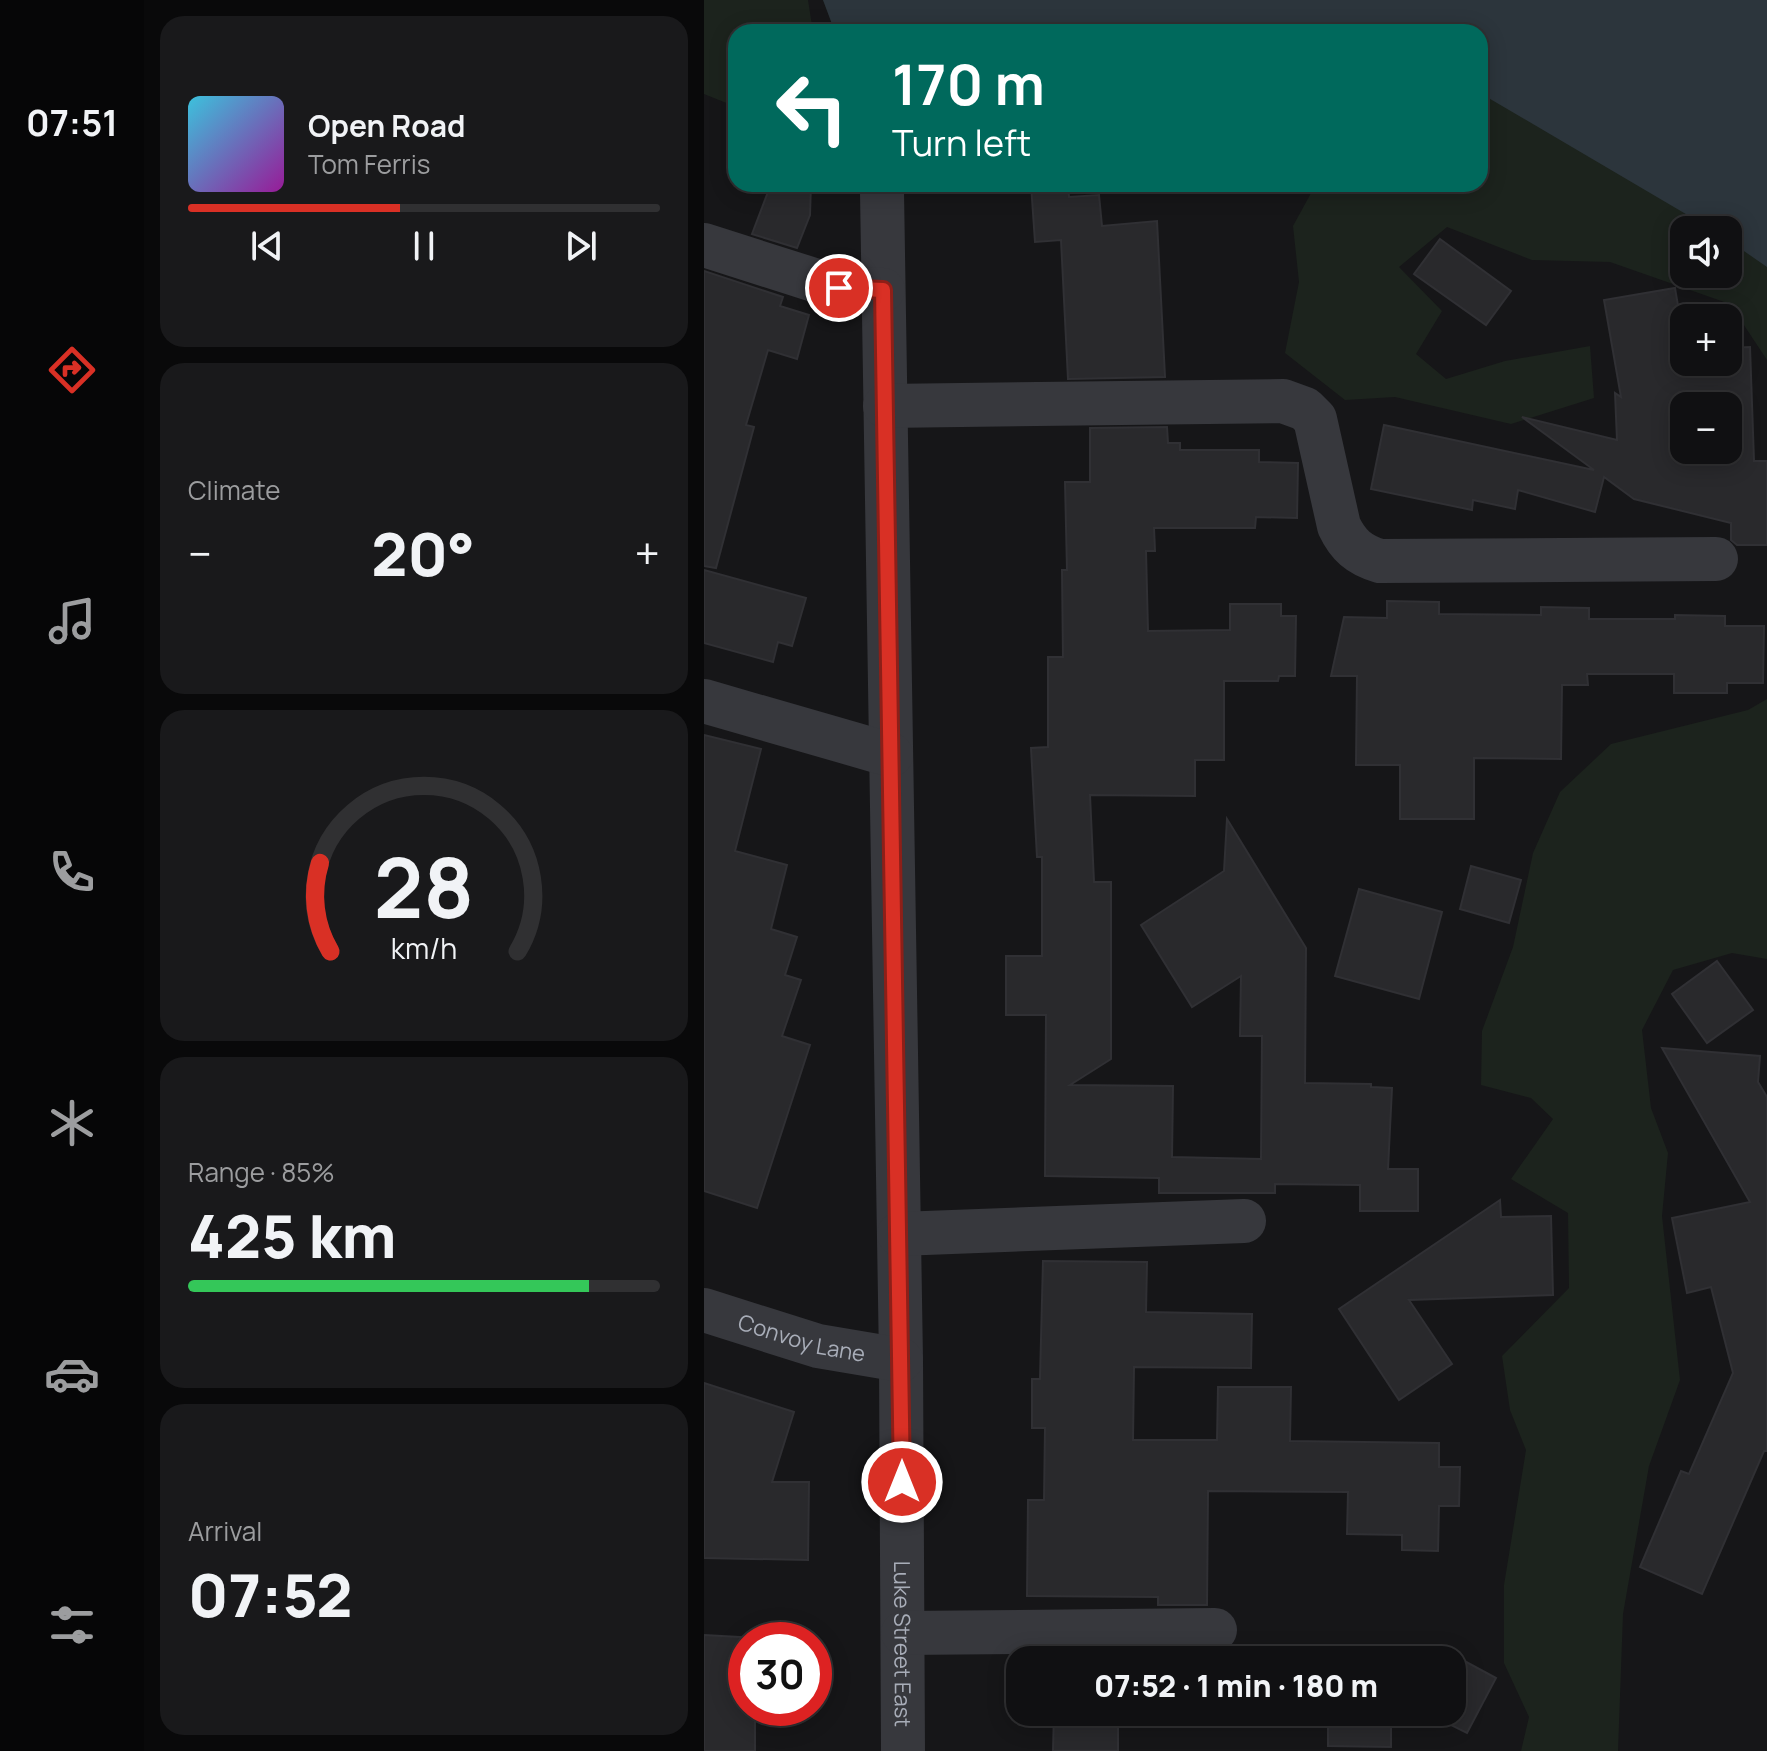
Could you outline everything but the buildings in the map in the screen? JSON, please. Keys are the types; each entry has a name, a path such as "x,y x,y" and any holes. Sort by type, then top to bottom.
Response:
{"street":[{"name":"Luke Street East","path":"882,192 901,1360 903,1751"},
{"path":"704,245 839,288 883,290"},
{"path":"885,406 1283,401 1305,409 1315,419 1339,526 1346,540 1367,558 1380,561 1716,559"},
{"path":"704,701 891,755"},
{"path":"899,1234 1244,1221"},
{"name":"Convoy Lane","path":"704,1310 818,1346 901,1360"},
{"path":"903,1633 1215,1630"}],"shaded area":[{"path":"704,0 808,0 812,24 728,24 728,104 704,94"},
{"path":"823,0 1767,0 1767,360 1742,322 1742,304 1730,304 1684,288 1742,288 1742,216 1670,216 1670,283 1610,262 1532,260 1447,227 1399,267 1442,311 1416,354 1446,379 1505,361 1590,346 1594,398 1511,424 1395,397 1345,400 1285,353 1299,282 1293,226 1312,192 1488,192 1488,24 832,24"},
{"path":"823,0 1767,0 1767,267 1742,250 1742,216 1689,216 1488,98 1488,24 832,24"},
{"path":"1767,699 1767,959 1732,953 1673,970 1642,1030 1651,1108 1668,1153 1662,1216 1680,1380 1649,1466 1623,1614 1618,1751 1521,1751 1529,1717 1504,1663 1504,1585 1526,1450 1510,1410 1502,1356 1569,1288 1568,1213 1511,1179 1553,1119 1531,1098 1481,1085 1482,1031 1513,947 1533,853 1560,792 1611,744 1748,710"}],"route":[{"path":"839,288 883,290 902,1482"}]}
